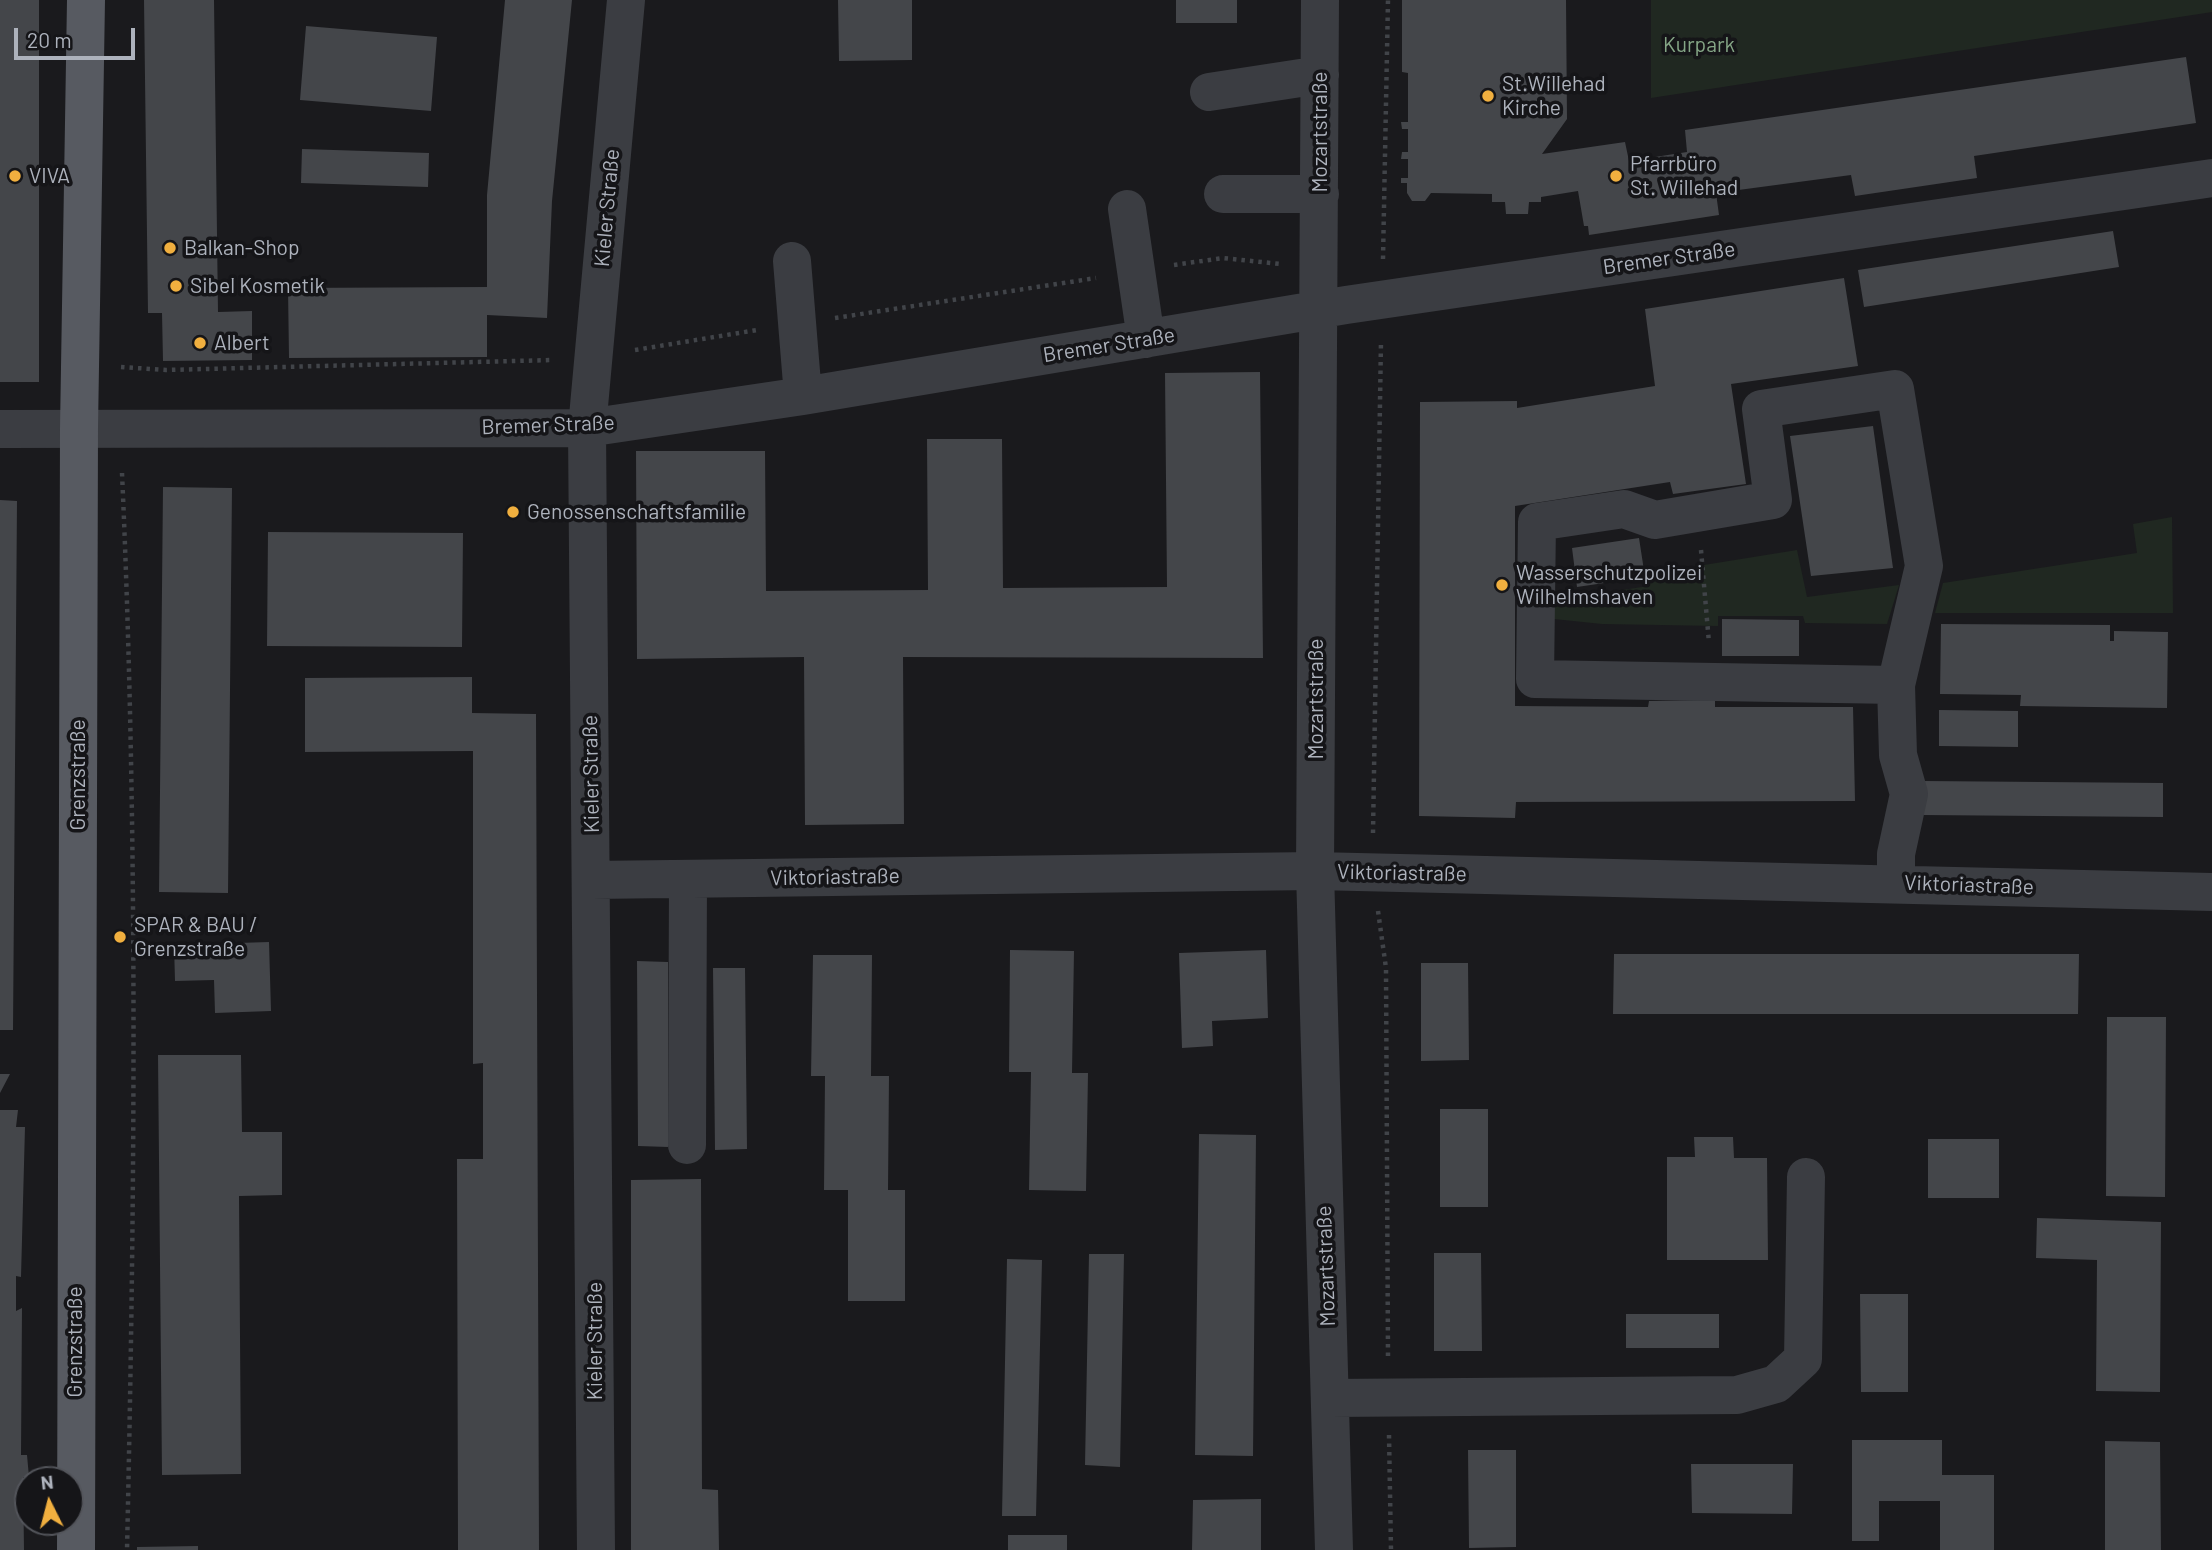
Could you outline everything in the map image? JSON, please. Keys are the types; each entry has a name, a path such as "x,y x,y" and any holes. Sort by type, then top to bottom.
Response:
{"main road":[{"name":"Grenzstraße","path":"76,1550 79,428 86,0"}],"street":[{"name":"Kieler Straße","path":"596,1550 587,428 626,0"},
{"name":"Mozartstraße","path":"1320,0 1315,871 1334,1550"},
{"path":"1209,92 1320,75"},
{"name":"Bremer Straße","path":"0,429 587,428 803,396 1382,300 2212,178"},
{"path":"1223,194 1320,194"},
{"path":"1127,209 1146,339"},
{"path":"792,261 803,396"},
{"path":"1896,685 1535,679 1536,522 1623,509 1655,520 1773,500 1761,408 1895,389 1924,566 1896,685 1898,755 1883,793 1896,869"},
{"name":"Viktoriastraße","path":"592,880 1315,871 1896,869 2212,892"},
{"path":"687,1145 688,879"},
{"path":"1330,1398 1737,1395 1776,1384 1803,1359 1806,1177"}],"path":[{"path":"1388,0 1373,872 1385,968 1391,1550"},
{"path":"120,354 120,427 130,636 134,1061 127,1550"},
{"path":"1697,513 1709,626 1709,682"}],"green space":[{"name":"Kurpark","path":"1651,0 2212,0 2212,12 1651,98"},
{"path":"2172,517 2173,613 1935,613 1943,583 2137,553 2133,524"},
{"path":"1797,550 1807,597 1899,585 1887,624 1805,623 1803,616 1718,616 1718,626 1602,624 1554,619 1554,600 1649,586 1648,574"}],"building":[{"path":"0,0 39,0 39,382 0,382"},
{"path":"144,0 214,0 218,312 252,311 252,360 163,361 162,313 148,313"},
{"path":"505,0 572,0 552,201 547,318 487,315 487,357 289,358 288,288 487,287 487,195"},
{"path":"838,0 912,0 912,60 839,61"},
{"path":"1176,0 1237,0 1237,23 1176,23"},
{"path":"1402,0 1566,0 1567,119 1542,154 1625,142 1629,161 1687,152 1685,130 2186,57 2196,123 1974,156 1977,178 1855,196 1851,175 1716,193 1719,215 1589,235 1588,226 1584,226 1578,191 1541,197 1541,202 1529,202 1528,214 1506,214 1505,202 1492,202 1492,194 1431,193 1425,201 1412,201 1407,193 1407,183 1401,183 1401,178 1408,178 1408,159 1401,159 1402,152 1408,152 1408,129 1402,129 1401,122 1408,122 1408,73 1402,72"},
{"path":"306,26 437,37 431,111 300,100"},
{"path":"302,149 429,153 428,187 301,183"},
{"path":"2113,231 2119,267 1864,307 1858,270"},
{"path":"1844,278 1858,366 1731,384 1746,484 1673,494 1670,482 1515,506 1515,706 1648,707 1649,701 1715,700 1715,707 1853,707 1855,801 1516,802 1515,818 1419,816 1420,402 1517,401 1517,408 1655,386 1645,309"},
{"path":"1260,372 1263,658 903,657 904,824 805,825 804,657 637,659 636,451 765,451 766,591 928,590 927,439 1002,439 1003,588 1167,587 1165,373"},
{"path":"1873,426 1893,568 1811,576 1790,436"},
{"path":"163,487 232,488 228,893 159,892"},
{"path":"0,500 17,501 13,1030 0,1030"},
{"path":"268,532 463,533 462,647 267,646"},
{"path":"1639,538 1645,577 1577,587 1572,548"},
{"path":"1722,619 1799,620 1799,656 1722,656"},
{"path":"1941,624 2110,625 2110,641 2114,641 2114,631 2168,632 2167,708 2020,706 2021,695 1940,694"},
{"path":"472,677 472,713 536,714 539,1550 458,1550 457,1159 483,1159 483,1063 473,1064 473,751 305,752 305,678"},
{"path":"1939,710 2018,711 2018,747 1939,746"},
{"path":"1923,781 2163,783 2163,817 1922,815"},
{"path":"269,942 271,1011 215,1013 214,980 175,981 174,945"},
{"path":"1010,950 1074,951 1072,1073 1088,1073 1086,1191 1029,1190 1031,1072 1009,1072"},
{"path":"1266,950 1268,1018 1212,1021 1213,1046 1182,1048 1179,953"},
{"path":"1614,954 2079,954 2078,1014 1613,1014"},
{"path":"813,955 872,955 871,1076 889,1076 888,1190 905,1190 905,1301 848,1301 848,1190 824,1190 825,1076 811,1076"},
{"path":"637,961 668,962 668,1147 638,1146"},
{"path":"1421,963 1468,963 1469,1060 1421,1061"},
{"path":"713,968 745,968 747,1149 715,1150"},
{"path":"2107,1017 2166,1017 2165,1197 2106,1196"},
{"path":"158,1055 241,1055 242,1132 282,1132 282,1195 239,1196 241,1474 162,1475"},
{"path":"0,1074 10,1074 0,1093"},
{"path":"1440,1109 1488,1109 1488,1207 1440,1207"},
{"path":"0,1110 18,1110 16,1127 25,1127 21,1277 16,1276 16,1311 22,1308 21,1455 27,1455 28,1466 14,1466 14,1536 24,1536 24,1550 0,1550"},
{"path":"1199,1134 1256,1135 1253,1456 1195,1455"},
{"path":"1694,1137 1733,1137 1734,1158 1767,1158 1768,1260 1667,1260 1667,1157 1695,1157"},
{"path":"1928,1139 1999,1139 1999,1198 1928,1198"},
{"path":"701,1179 702,1489 718,1490 719,1550 631,1550 631,1180"},
{"path":"2037,1218 2161,1222 2160,1392 2096,1391 2097,1260 2036,1258"},
{"path":"1434,1253 1481,1253 1482,1351 1434,1351"},
{"path":"1089,1254 1124,1254 1120,1467 1085,1465"},
{"path":"1007,1259 1042,1260 1036,1516 1002,1516"},
{"path":"1860,1294 1908,1294 1908,1392 1861,1392"},
{"path":"1626,1314 1719,1314 1719,1348 1626,1348"},
{"path":"1852,1440 1942,1440 1942,1475 1994,1475 1994,1550 1940,1550 1940,1501 1879,1501 1879,1541 1852,1541"},
{"path":"2105,1441 2160,1442 2161,1550 2105,1550"},
{"path":"1468,1450 1516,1450 1516,1547 1469,1548"},
{"path":"1691,1464 1793,1464 1792,1514 1692,1513"},
{"path":"1261,1499 1261,1550 1192,1550 1193,1500"},
{"path":"1008,1535 1067,1535 1067,1550 1008,1550"},
{"path":"198,1546 198,1550 137,1550 137,1547"}],"place":[{"name":"St.Willehad Kirche","path":"1488,96"},
{"name":"VIVA","path":"15,176"},
{"name":"Pfarrbüro St. Willehad","path":"1616,176"},
{"name":"Balkan-Shop","path":"170,248"},
{"name":"Sibel Kosmetik","path":"176,286"},
{"name":"Albert","path":"200,343"},
{"name":"Genossenschaftsfamilie","path":"513,512"},
{"name":"Wasserschutzpolizei Wilhelmshaven","path":"1502,585"},
{"name":"SPAR & BAU / Grenzstraße","path":"120,937"}]}
